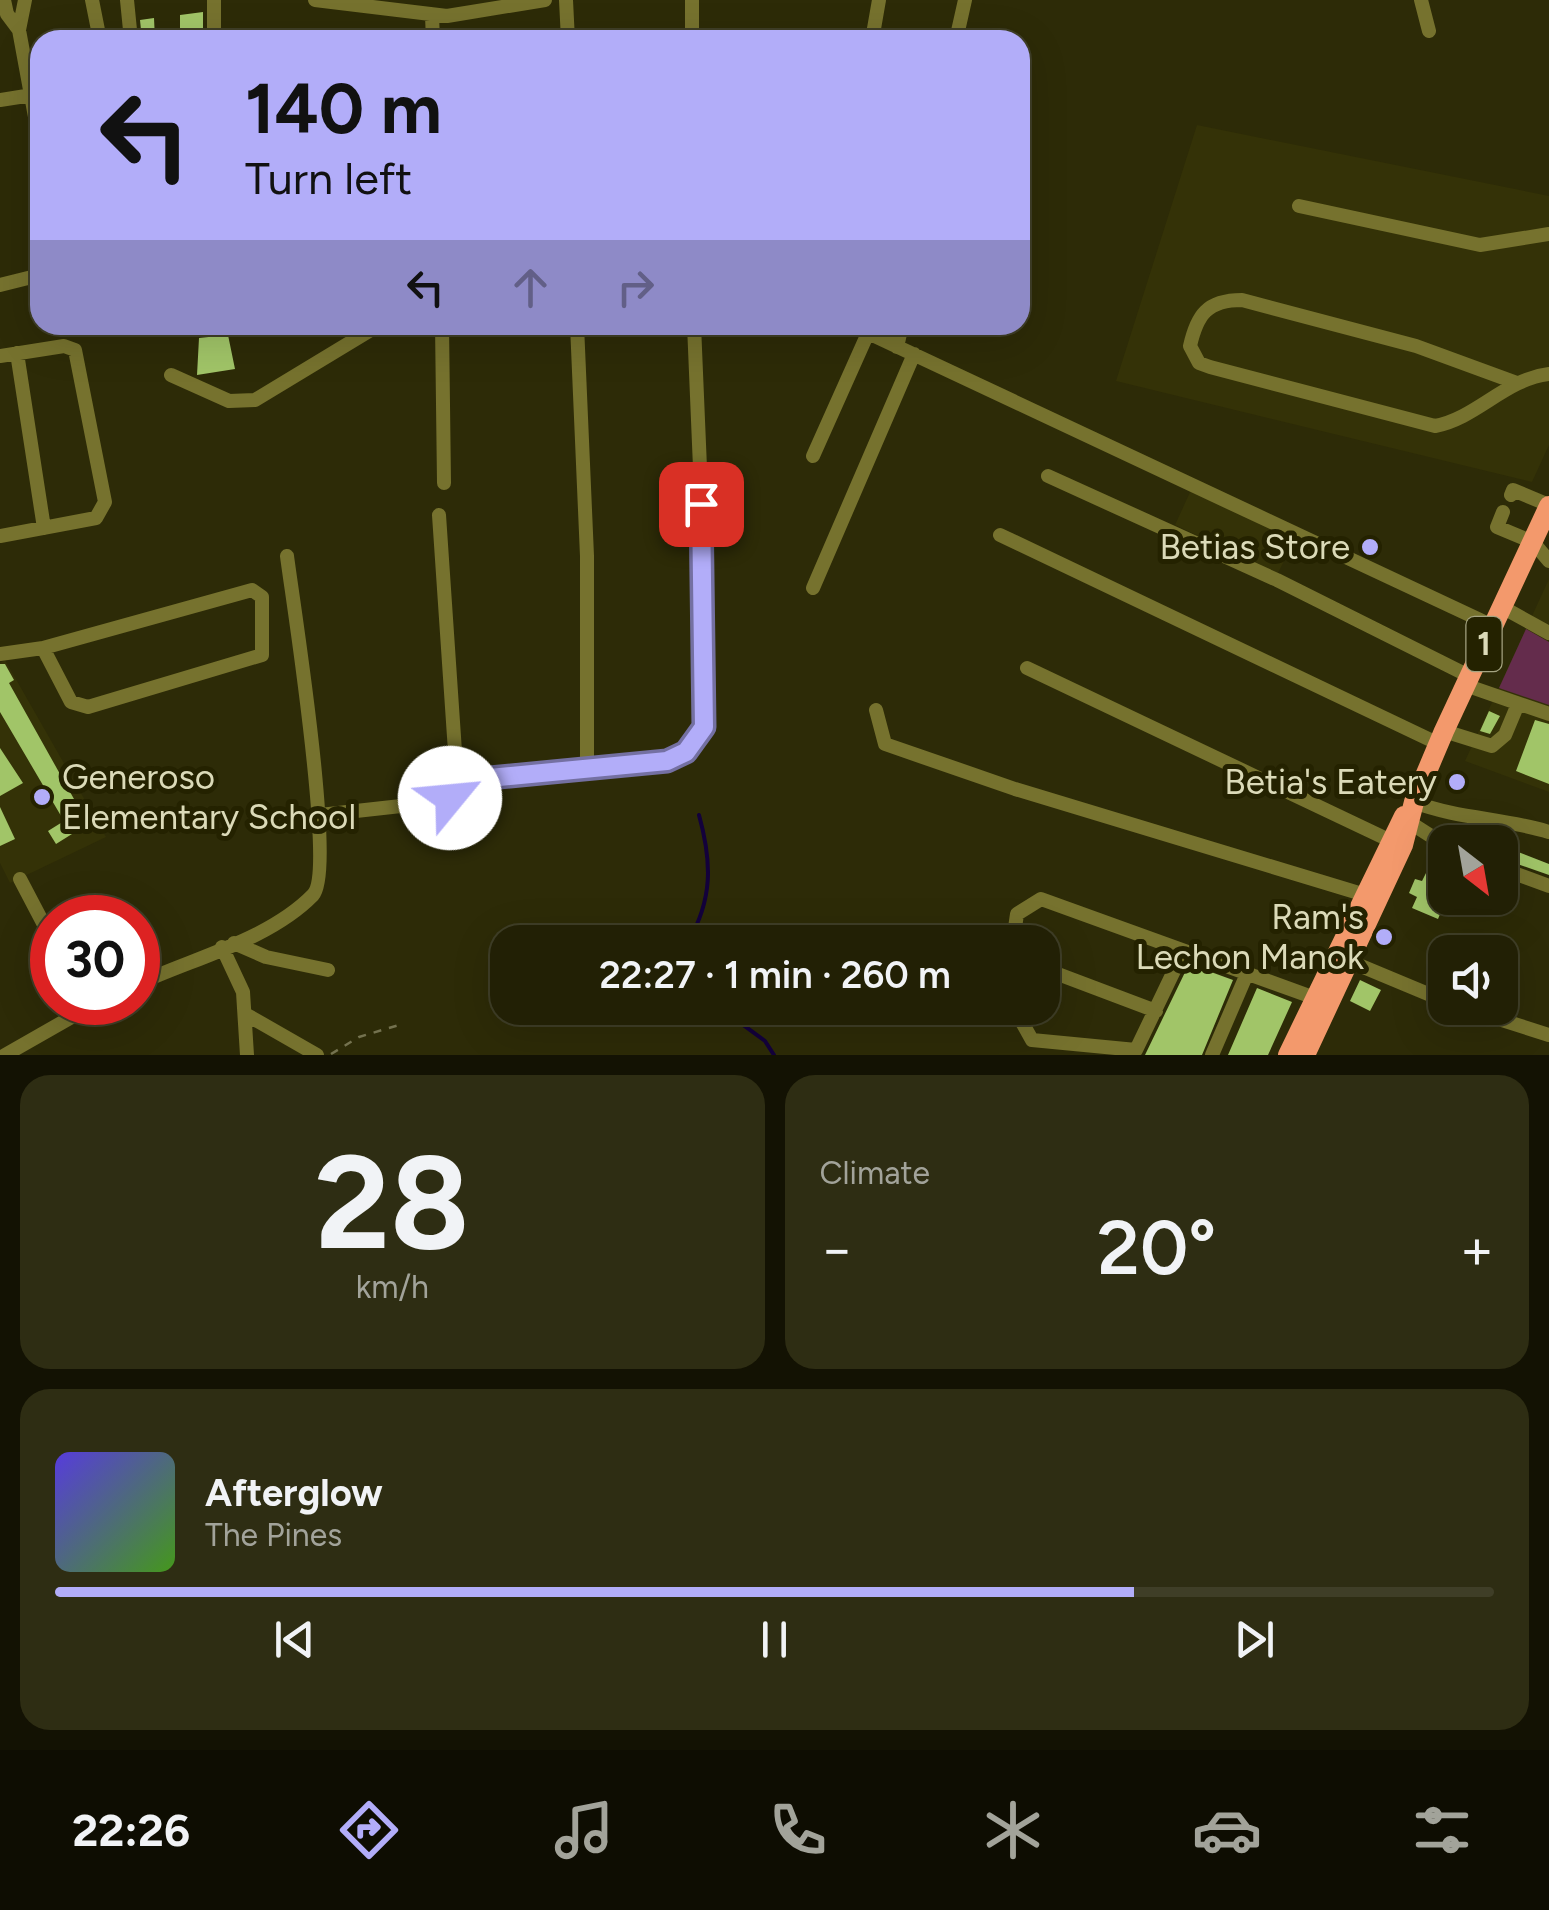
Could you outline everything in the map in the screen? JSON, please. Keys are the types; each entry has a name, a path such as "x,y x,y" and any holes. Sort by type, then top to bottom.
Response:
{"highway":[{"name":"1","path":"1288,1055 1371,897 1549,506"},
{"name":"1","path":"1305,1055 1349,961 1389,840 1411,812"}],"street":[{"path":"4,0 6,14 19,30"},
{"path":"25,0 19,30 30,85"},
{"path":"92,0 98,30"},
{"path":"126,0 130,30"},
{"path":"214,0 214,30"},
{"path":"315,0 432,16 545,0"},
{"path":"566,0 568,30"},
{"path":"692,0 692,30"},
{"path":"874,30 879,0"},
{"path":"958,30 964,0"},
{"path":"1421,0 1428,31"},
{"path":"432,16 433,30"},
{"path":"0,100 30,95"},
{"path":"1299,206 1480,245 1549,234"},
{"path":"0,285 30,278"},
{"path":"1517,383 1416,346 1242,300 1212,304 1202,312 1190,346 1199,362 1210,367 1435,426 1470,413 1517,383 1549,374"},
{"path":"171,375 229,401 255,400 362,335"},
{"path":"442,335 444,483"},
{"path":"577,335 587,556 587,766"},
{"path":"458,781 667,761 686,752 704,727 694,335"},
{"path":"813,456 867,335"},
{"path":"872,335 1498,617 1549,633"},
{"path":"897,347 900,335"},
{"path":"0,356 64,346 75,350 105,502 96,518 0,536"},
{"path":"18,353 44,528"},
{"path":"813,588 914,354"},
{"path":"1048,476 1277,580 1467,680 1549,714"},
{"path":"1511,495 1513,490 1549,506"},
{"path":"1503,512 1496,527 1533,542 1549,561"},
{"path":"320,815 446,801 458,781 439,514"},
{"path":"1000,535 1442,737 1492,746 1505,736 1518,704"},
{"path":"160,974 228,944 316,893 321,877 320,815 287,556"},
{"path":"0,654 43,648 252,590 262,597 262,655 88,707 71,702 43,648"},
{"path":"1027,668 1389,840"},
{"path":"876,710 885,744 1015,789 1371,897"},
{"path":"1411,812 1514,822 1549,832"},
{"path":"1411,812 1428,829"},
{"path":"1518,875 1549,886"},
{"path":"20,879 30,898"},
{"path":"1015,925 1017,914 1042,898 1246,976 1315,998"},
{"path":"228,944 328,970"},
{"path":"228,944 247,1015 247,1055"},
{"path":"1024,1025 1032,1040 1136,1050 1183,952"},
{"path":"1349,961 1428,995"},
{"path":"1060,975 1156,1010"},
{"path":"1212,1055 1246,976"},
{"path":"247,1015 317,1055"},
{"path":"5,1055 55,1025"},
{"path":"1518,1025 1549,1035"}],"path":[{"path":"330,1055 360,1037 399,1025"}],"shaded area":[{"path":"1197,125 1549,196 1549,445 1532,482 1116,381"},
{"path":"1191,490 1295,539 1278,573 1175,525"},
{"path":"1549,579 1549,792 1465,761"},
{"path":"1526,629 1549,642 1549,705 1499,688"},
{"name":"Generoso Elementary School","path":"5,660 106,837 10,883 0,863 0,663"}],"building":[{"path":"203,12 203,30 180,30 180,15"},
{"path":"154,18 155,30 141,30 140,20"},
{"path":"228,335 235,369 197,375 199,338"},
{"path":"0,664 5,664 14,680 9,683 88,824 56,844 48,831 64,821 0,712"},
{"path":"1489,711 1500,716 1490,734 1480,731"},
{"path":"1535,720 1549,724 1549,784 1516,771"},
{"path":"0,748 23,783 0,796"},
{"path":"0,807 15,839 0,846"},
{"path":"1518,852 1549,864 1549,875 1518,864"},
{"path":"1428,871 1428,915 1412,908 1417,897 1409,893 1415,879 1422,881"},
{"path":"1189,964 1233,980 1202,1055 1145,1055"},
{"path":"1360,980 1381,990 1370,1011 1350,1001"},
{"path":"1257,988 1292,1002 1268,1055 1228,1055"}],"waterway":[{"path":"696,925 708,880 699,815"},
{"path":"743,1025 765,1041 774,1055"}],"place":[{"name":"Betias Store","path":"1370,547"},
{"name":"Betia's Eatery","path":"1457,782"},
{"name":"Generoso Elementary School","path":"42,797"},
{"name":"Ram's Lechon Manok","path":"1384,937"}],"route":[{"path":"450,798 458,781 667,761 686,752 704,727 701,504"}]}
